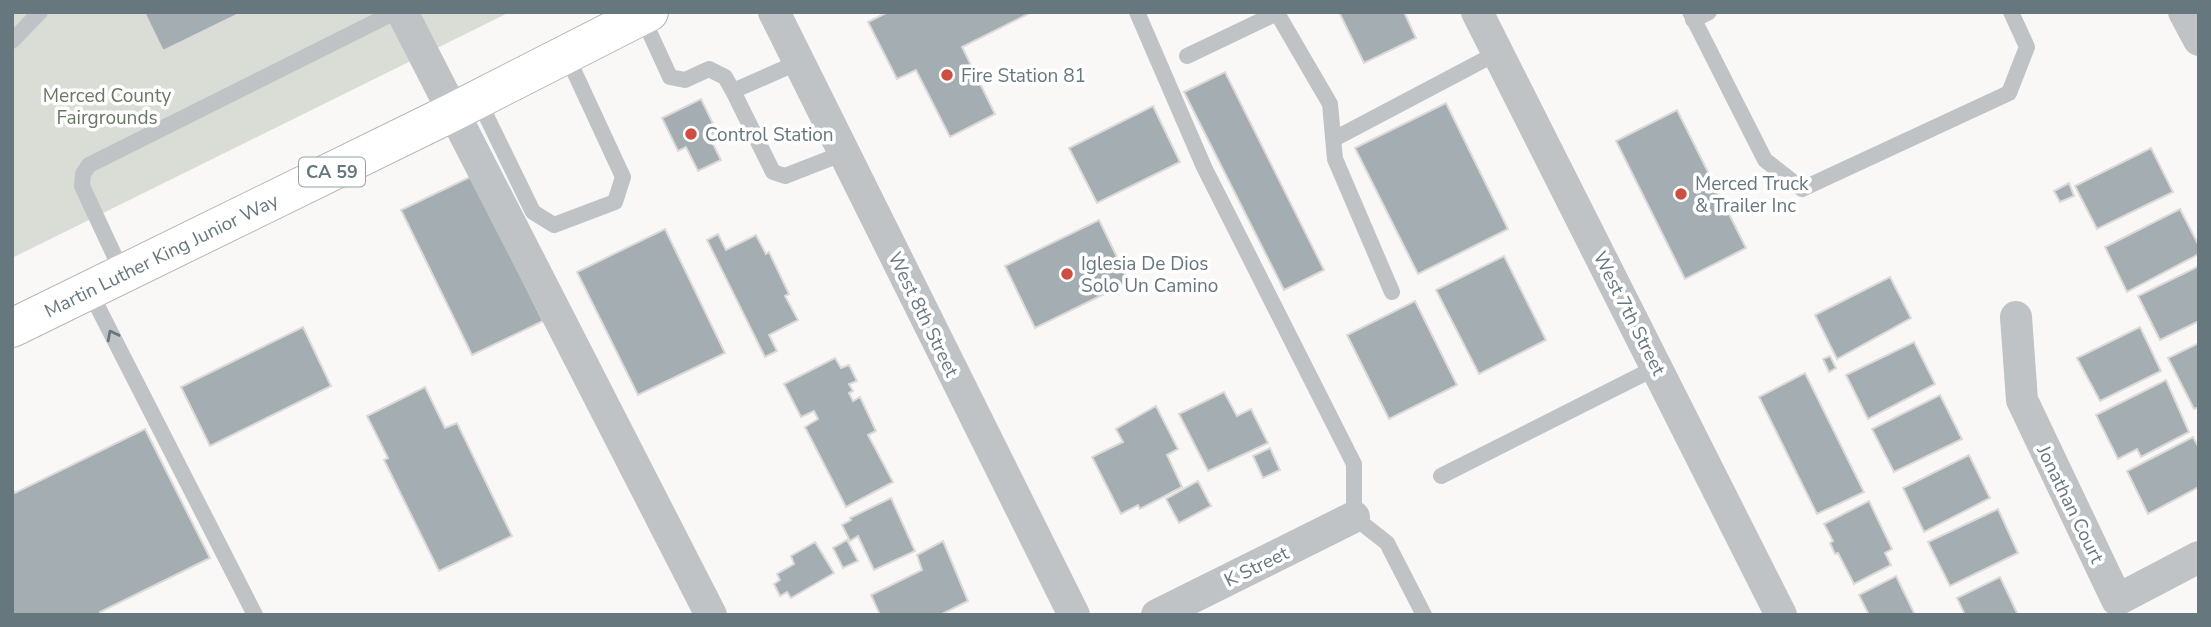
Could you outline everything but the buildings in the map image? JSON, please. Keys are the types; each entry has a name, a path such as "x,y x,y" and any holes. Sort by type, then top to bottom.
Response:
{"highway":[{"name":"Martin Luther King Junior Way","path":"12,328 465,106 646,14"}],"street":[{"path":"402,12 465,106 711,615"},
{"name":"West 8th Street","path":"774,12 1074,615"},
{"name":"West 7th Street","path":"1477,12 1781,615"},
{"path":"2184,12 2199,40"},
{"name":"Jonathan Court","path":"2016,317 2022,400 2118,600 2199,558"},
{"name":"K Street","path":"1157,615 1354,517"}],"lane":[{"path":"12,41 40,12"},
{"path":"123,274 82,186 83,174 89,165 395,12"},
{"path":"1137,12 1204,167 1354,464 1354,517 1387,543 1423,615"},
{"path":"1709,12 1691,16 1765,160 1802,189 2009,93 2026,47 2011,12"},
{"path":"1187,56 1277,13 1330,104 1335,159 1392,292"},
{"path":"646,14 670,77 685,80 709,69 725,77 773,172 785,176 844,153"},
{"path":"1334,139 1497,53"},
{"path":"465,106 533,212 554,225 615,202 623,177 566,54"},
{"path":"733,91 799,62"},
{"path":"89,290 255,615"},
{"path":"1441,477 1657,367"}],"green space":[{"name":"Merced County Fairgrounds","path":"12,12 510,12 12,258"}],"place":[{"name":"Fire Station 81","path":"947,75"},
{"name":"Control Station","path":"691,134"},
{"name":"Merced Truck & Trailer Inc","path":"1681,194"},
{"name":"Iglesia De Dios Solo Un Camino","path":"1067,274"}]}
